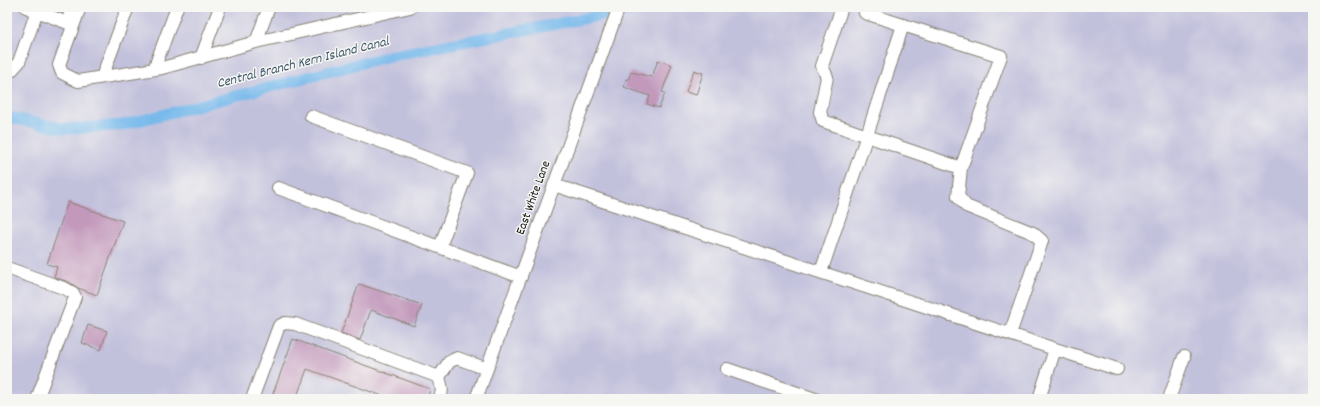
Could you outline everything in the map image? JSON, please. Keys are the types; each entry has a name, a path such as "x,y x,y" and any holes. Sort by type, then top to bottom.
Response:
{"street":[{"path":"26,7 73,25"},
{"path":"68,7 73,25"},
{"path":"80,7 59,65 62,73 78,81 154,70 256,42 410,7"},
{"path":"102,77 128,7"},
{"path":"154,70 177,7"},
{"path":"201,58 220,7"},
{"path":"256,42 269,7"},
{"name":"East White Lane","path":"476,399 619,7"},
{"path":"842,7 822,66 827,77 820,112 823,121 868,135 961,168"},
{"path":"7,73 19,62 37,12"},
{"path":"865,13 1001,56 961,168 958,196 966,206 1033,232 1042,241 1010,334"},
{"path":"821,272 868,135 903,25"},
{"path":"311,116 467,173 440,247"},
{"path":"554,185 1117,369"},
{"path":"278,188 521,277"},
{"path":"7,268 66,289 73,293 75,297 37,399"},
{"path":"252,399 279,326 285,323 295,324 439,377"},
{"path":"1039,399 1055,349"},
{"path":"1169,399 1184,357"},
{"path":"439,399 442,394 442,388 439,377 449,362 457,358 487,370"},
{"path":"727,369 815,399"}],"shaded area":[{"path":"7,7 1313,7 1313,399 7,399"}],"building":[{"path":"658,60 672,65 662,92 665,93 659,108 647,104 650,96 624,87 626,79 628,80 631,72 652,77"},
{"path":"694,70 703,73 696,95 686,92"},
{"path":"68,202 123,221 97,295 54,277 57,267 47,264"},
{"path":"359,284 422,305 414,326 371,310 360,340 341,333"},
{"path":"88,325 107,331 101,350 82,343"},
{"path":"293,339 430,389 427,399 391,399 307,369 296,399 271,399"}],"waterway":[{"name":"Central Branch Kern Island Canal","path":"627,11 649,7"},
{"name":"Central Branch Kern Island Canal","path":"7,117 65,129 123,125 389,56 608,14"}]}
